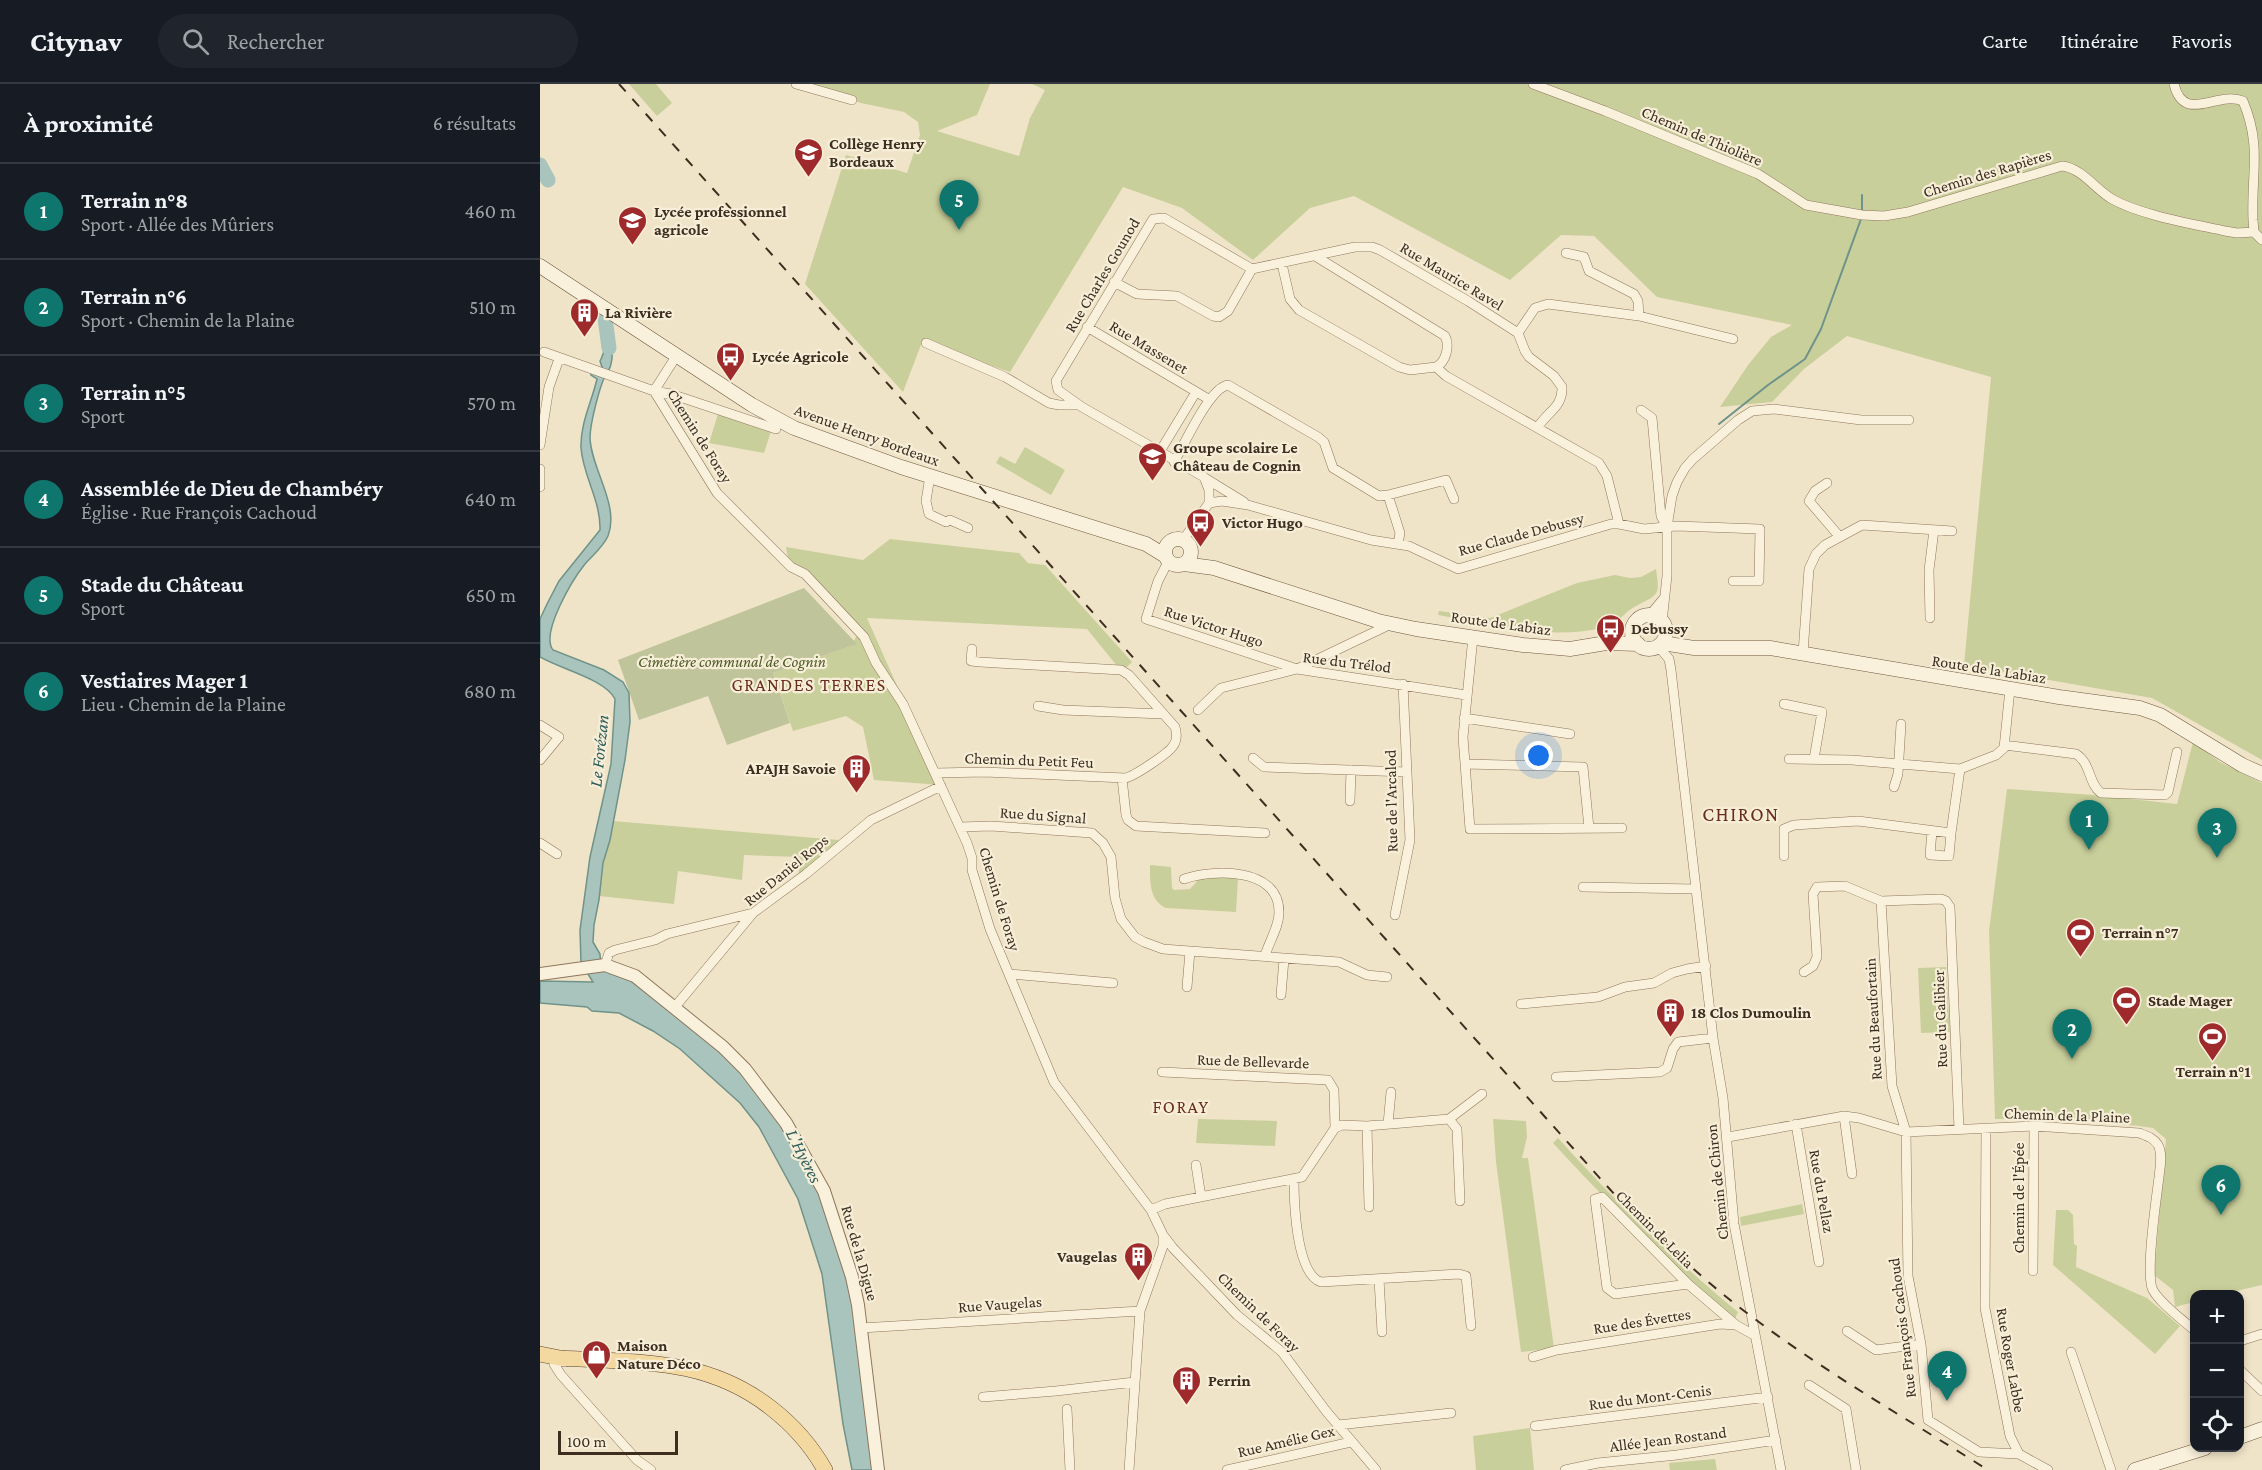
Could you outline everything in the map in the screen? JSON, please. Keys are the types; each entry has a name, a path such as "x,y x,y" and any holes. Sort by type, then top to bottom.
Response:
{"main road":[{"name":"Avenue Henry Bordeaux","path":"540,266 752,405 794,428 930,476 1146,544 1166,554 1175,566 1186,552"},
{"path":"1166,554 1173,540 1186,552 1214,568 1378,621 1391,623"},
{"path":"1659,621 1666,632 1660,644 1647,648 1638,644 1632,630 1637,620 1659,621 1694,648"},
{"name":"Route de Labiaz","path":"1391,623 1523,645 1570,649 1606,643 1638,644"},
{"name":"Route de Labiaz","path":"1606,643 1632,630"},
{"name":"Route de la Labiaz","path":"1660,644 1694,648 1770,648 2010,689 2140,708 2160,715 2242,765 2262,774"},
{"path":"540,1354 560,1358 663,1364 704,1372 745,1389 780,1415 797,1431 825,1470"},
{"path":"547,1363 682,1374 717,1384 741,1396 775,1420 799,1445 816,1470"},
{"path":"2244,1436 2262,1429"},
{"path":"2135,1470 2192,1452"}],"street":[{"path":"796,84 852,100"},
{"name":"Chemin de Thiolière","path":"1533,84 1758,174 1806,205 1858,214"},
{"path":"2174,84 2179,98 2186,103 2204,104 2230,98 2243,101 2247,108 2259,145 2253,205 2254,232 2262,240"},
{"name":"Chemin des Rapières","path":"1858,214 1884,216 1908,212 2062,166 2073,169 2119,203 2225,231 2254,232"},
{"name":"Rue Charles Gounod","path":"1056,381 1150,223 1158,218 1164,218 1175,224 1251,269"},
{"name":"Rue Maurice Ravel","path":"1251,269 1354,247 1372,247 1380,250 1518,333 1529,357 1554,376 1562,387 1560,402 1544,417 1538,427"},
{"path":"1566,253 1584,256 1589,271 1634,294 1638,301 1639,316"},
{"path":"1282,264 1290,299 1299,310 1399,367 1410,370 1441,365 1448,340 1445,336 1315,256"},
{"path":"1114,282 1137,294 1177,296 1219,317 1228,311 1251,269"},
{"path":"1518,333 1529,314 1540,305 1559,305 1639,316 1733,339"},
{"name":"Rue Massenet","path":"1087,327 1210,400"},
{"name":"Rue Claude Debussy","path":"926,343 1005,377 1049,403 1079,405"},
{"name":"Avenue Henry Bordeaux","path":"544,352 654,391 671,394 776,429"},
{"name":"Chemin de Foray","path":"677,355 654,391 717,494 784,560 805,574 864,637 876,663 903,704 971,852 972,870 990,930 1054,1082 1151,1210 1163,1235 1173,1248 1237,1315 1282,1352 1376,1470"},
{"path":"540,445 549,387 559,359"},
{"path":"1436,367 1446,376 1593,459 1604,469 1619,524"},
{"name":"Rue Claude Debussy","path":"1056,381 1058,390 1079,405 1248,505"},
{"path":"1174,462 1210,400 1220,387 1228,385 1318,437 1324,442 1333,468 1379,496 1446,480 1454,499"},
{"name":"Rue Massenet","path":"1159,453 1196,392"},
{"path":"1659,621 1667,576 1667,527 1672,496 1685,468 1738,420 1752,411 1774,409 1855,420 1909,420"},
{"path":"1641,410 1652,418 1661,516 1667,527"},
{"path":"540,470 540,487"},
{"path":"930,476 926,501 929,514 968,528"},
{"path":"1186,552 1209,503 1209,490 1204,477"},
{"path":"1827,483 1815,491 1809,501 1839,536"},
{"path":"1388,495 1400,533 1398,544"},
{"name":"Rue Claude Debussy","path":"1209,503 1221,501 1248,505 1371,540 1409,546 1458,569 1619,524 1644,529 1667,527 1760,529 1760,581 1733,581"},
{"path":"1803,653 1809,569 1816,554 1825,545 1862,525 1952,531"},
{"path":"1930,618 1929,570 1934,530"},
{"name":"Rue Victor Hugo","path":"1166,554 1146,619 1297,669"},
{"path":"1659,621 1664,598"},
{"path":"1297,669 1391,623"},
{"path":"1473,637 1464,718 1470,830 1622,828"},
{"path":"1660,644 1669,658 1680,646"},
{"path":"972,649 971,661 1122,670 1163,714"},
{"name":"Chemin de Chiron","path":"1669,658 1713,1038 1728,1137 1734,1224 1781,1470"},
{"name":"Rue du Trélod","path":"1198,710 1221,688 1297,669 1466,695"},
{"name":"Rue de l'Arcalod","path":"1395,915 1410,840 1403,684"},
{"path":"1789,759 1898,763 1960,769 2001,752 2004,745 2010,689"},
{"path":"1784,705 1822,712 1814,759"},
{"path":"1038,706 1063,710 1163,714"},
{"name":"Chemin du Petit Feu","path":"935,772 1132,777 1173,747 1176,737 1175,727 1163,714"},
{"path":"1464,718 1570,734"},
{"path":"1894,787 1902,724"},
{"path":"540,725 559,737 540,760"},
{"path":"2004,745 2076,754 2085,761 2095,787 2101,793 2148,795 2165,795 2168,792 2178,752"},
{"path":"1253,758 1264,767 1407,772"},
{"path":"1465,764 1583,768 1589,828"},
{"path":"1932,831 1930,855 1949,856 1960,769"},
{"path":"1350,801 1351,770"},
{"path":"1122,778 1126,815 1128,820 1136,826 1265,833"},
{"name":"Rue Daniel Rops","path":"674,1008 753,913 806,874 871,820 942,786"},
{"path":"1784,856 1784,829 1794,825 1858,821 1951,833"},
{"name":"Rue du Signal","path":"960,827 991,826 1092,833 1103,843 1111,857 1117,910 1126,928 1135,937 1152,946 1339,962 1367,975 1387,977"},
{"path":"540,843 557,854"},
{"path":"1184,879 1197,874 1230,873 1246,875 1264,883 1274,894 1279,909 1277,926 1265,956"},
{"path":"1804,972 1813,966 1817,957 1812,894 1817,887 1827,881 1881,901"},
{"path":"1583,887 1696,889"},
{"name":"Rue du Galibier","path":"1881,901 1941,899 1946,901 1950,908 1959,1130"},
{"name":"Rue du Beaufortain","path":"1881,901 1892,1086 1906,1132"},
{"path":"540,974 603,965 609,952 655,940 667,934 753,913"},
{"path":"1187,987 1190,951"},
{"path":"1281,995 1284,959"},
{"name":"Rue de la Digue","path":"603,965 635,976 723,1047 745,1069 786,1123 824,1191 852,1277 861,1328 878,1470"},
{"path":"1521,1004 1598,997 1625,987 1654,983 1672,973 1706,966"},
{"path":"1010,974 1113,982"},
{"path":"1556,1077 1660,1072 1667,1068 1673,1049 1678,1042 1713,1038"},
{"name":"Rue de Bellevarde","path":"1162,1072 1328,1080 1334,1090 1335,1128"},
{"path":"1388,1124 1391,1092"},
{"path":"1151,1210 1165,1204 1294,1180 1306,1174 1335,1128 1342,1125 1367,1126 1449,1119 1482,1094"},
{"path":"1844,1116 1852,1174"},
{"name":"Chemin de la Plaine","path":"1728,1137 1844,1116 1859,1118 1906,1132 2034,1126 2139,1133 2153,1138 2159,1147 2161,1160 2150,1275 2152,1287 2156,1295 2190,1326"},
{"path":"1449,1119 1457,1129 1460,1201"},
{"name":"Rue du Pellaz","path":"1796,1124 1819,1262"},
{"path":"1367,1126 1369,1207"},
{"name":"Chemin de l'Épée","path":"2033,1271 2034,1126"},
{"name":"Rue Roger Labbe","path":"1986,1128 1985,1308 2010,1436 2019,1454"},
{"name":"Rue François Cachoud","path":"1906,1132 1908,1276 1921,1344 1928,1420 1979,1452 2019,1454"},
{"path":"1196,1165 1201,1197"},
{"path":"1294,1180 1293,1204 1298,1236 1312,1277 1321,1282 1459,1274 1466,1276 1471,1326"},
{"name":"Chemin de Lelia","path":"1688,1284 1615,1294 1607,1288 1594,1199 1602,1197 1688,1284 1736,1325"},
{"path":"1138,1470 1130,1466 1140,1311 1163,1246 1163,1235"},
{"path":"1380,1279 1382,1332"},
{"name":"Rue Vaugelas","path":"861,1328 1140,1311"},
{"name":"Rue des Évettes","path":"1533,1357 1550,1351 1629,1338 1720,1324 1736,1325"},
{"path":"1736,1325 1754,1335"},
{"path":"1847,1331 1876,1350 1921,1344"},
{"path":"2244,1340 2262,1334"},
{"path":"2071,1352 2111,1470"},
{"path":"547,1363 556,1361 636,1366 663,1364"},
{"path":"547,1363 637,1460 651,1470"},
{"path":"2244,1374 2262,1390"},
{"path":"983,1397 1135,1382"},
{"path":"1809,1385 1846,1409 1856,1470"},
{"name":"Rue du Mont-Cenis","path":"1535,1426 1768,1397"},
{"path":"1067,1409 1070,1470"},
{"path":"1338,1425 1451,1413"},
{"name":"Allée Jean Rostand","path":"1565,1470 1598,1462 1665,1456 1776,1440"},
{"name":"Rue Amélie Gex","path":"1227,1470 1352,1442"},
{"path":"2019,1454 2048,1470"}],"green space":[{"path":"629,84 656,84 672,103 657,116"},
{"path":"801,84 990,84 977,115 937,131 1019,156 1030,118 1045,90 1032,84 2262,84 2262,760 2152,698 1964,665 1991,377 1847,336 1804,369 1772,402 1720,407 1748,365 1771,337 1792,325 1657,297 1594,236 1561,235 1510,280 1354,196 1310,208 1253,260 1182,208 1123,187 1010,372 922,342 903,392 805,284 846,155 907,173 920,135 918,122 904,112 861,103"},
{"path":"718,414 771,431 764,453 709,443"},
{"path":"1025,447 1065,470 1051,495 996,463 1000,456 1015,464"},
{"path":"890,539 1019,553 1028,563 1045,565 1132,662 1122,672 1087,629 867,618 941,785 874,780 863,727 846,716 793,731 773,673 851,646 861,628 806,571 788,559 786,547 863,560"},
{"path":"1656,569 1658,584 1656,593 1606,627 1585,631 1543,632 1500,627 1438,615 1439,611 1490,618 1577,583 1615,575 1630,578 1641,577"},
{"name":"Cimetière communal de Cognin","path":"804,588 857,644 773,673 790,723 727,745 708,696 639,720 618,660"},
{"name":"Stade Mager","path":"2193,742 2220,762 2262,783 2262,1285 2240,1290 2190,1290 2190,1303 2175,1307 2173,1290 2154,1275 2166,1139 2153,1128 2139,1126 2055,1119 1995,1119 1989,931 2007,789 2177,804"},
{"path":"613,821 839,840 799,876 798,857 744,855 742,880 678,871 674,904 599,896 603,863"},
{"path":"1150,865 1171,867 1174,890 1190,889 1200,878 1206,876 1238,878 1236,912 1166,908 1160,905 1153,895"},
{"path":"1946,967 1950,1032 1921,1033 1918,968"},
{"path":"1198,1119 1277,1121 1275,1146 1196,1143"},
{"path":"1493,1119 1526,1121 1527,1137 1522,1158 1528,1158 1554,1348 1521,1352 1496,1162"},
{"path":"1558,1138 1645,1228 1738,1312 1735,1319 1664,1256 1596,1189 1553,1143"},
{"path":"1802,1204 1804,1214 1741,1226 1740,1217"},
{"path":"2056,1210 2068,1210 2073,1215 2074,1244 2077,1246 2076,1267 2147,1298 2180,1326 2155,1354 2053,1265"},
{"path":"1530,1428 1534,1470 1476,1470 1473,1436"},
{"path":"1715,1459 1717,1470 1670,1470 1669,1463"}],"water":[{"path":"605,327 608,328 610,337 612,360 598,398 590,438 595,462 608,500 611,524 606,540 585,564 566,593 554,619 550,642 553,650 604,670 623,682 629,693 630,722 625,760 610,840 603,863 593,942 600,954 601,970 631,981 714,1046 743,1073 772,1110 817,1185 854,1300 873,1470 852,1470 843,1424 822,1274 798,1199 759,1127 740,1103 680,1049 653,1031 619,1013 592,1011 587,1007 540,1003 540,981 593,982 581,963 580,930 590,857 611,764 615,699 610,692 592,680 540,657 540,619 559,581 600,530 598,509 582,458 581,439 597,379 591,373 603,370 600,361 604,346 602,330"}],"waterway":[{"name":"Le Forézan","path":"540,165 548,180"},
{"path":"1862,195 1862,213"},
{"path":"1719,424 1805,359 1821,329 1861,219"},
{"name":"Le Forézan","path":"605,318 609,348"}],"railway":[{"path":"619,84 1615,1195 1698,1273 1779,1337 1838,1377 1988,1470"}],"place":[{"name":"Collège Henry Bordeaux","path":"808,178"},
{"name":"Stade du Château","path":"959,230"},
{"name":"Lycée professionnel agricole","path":"633,246"},
{"name":"La Rivière","path":"584,338"},
{"name":"Lycée Agricole","path":"731,382"},
{"name":"Groupe scolaire Le Château de Cognin","path":"1152,482"},
{"name":"Victor Hugo","path":"1201,548"},
{"name":"Debussy","path":"1610,654"},
{"name":"APAJH Savoie","path":"857,794"},
{"name":"Terrain n°8","path":"2089,850"},
{"name":"Terrain n°5","path":"2217,858"},
{"name":"Terrain n°7","path":"2081,958"},
{"name":"Stade Mager","path":"2127,1026"},
{"name":"18 Clos Dumoulin","path":"1670,1038"},
{"name":"Terrain n°6","path":"2072,1059"},
{"name":"Terrain n°1","path":"2213,1062"},
{"name":"Vestiaires Mager 1","path":"2221,1215"},
{"name":"Vaugelas","path":"1138,1282"},
{"name":"Maison Nature Déco","path":"596,1380"},
{"name":"Assemblée de Dieu de Chambéry","path":"1947,1401"},
{"name":"Perrin","path":"1187,1406"}],"district":[{"name":"GRANDES TERRES","path":"809,685"},
{"name":"CHIRON","path":"1741,814"},
{"name":"FORAY","path":"1181,1107"}],"water label":[{"name":"L'Hyères","path":"804,1156"}]}
